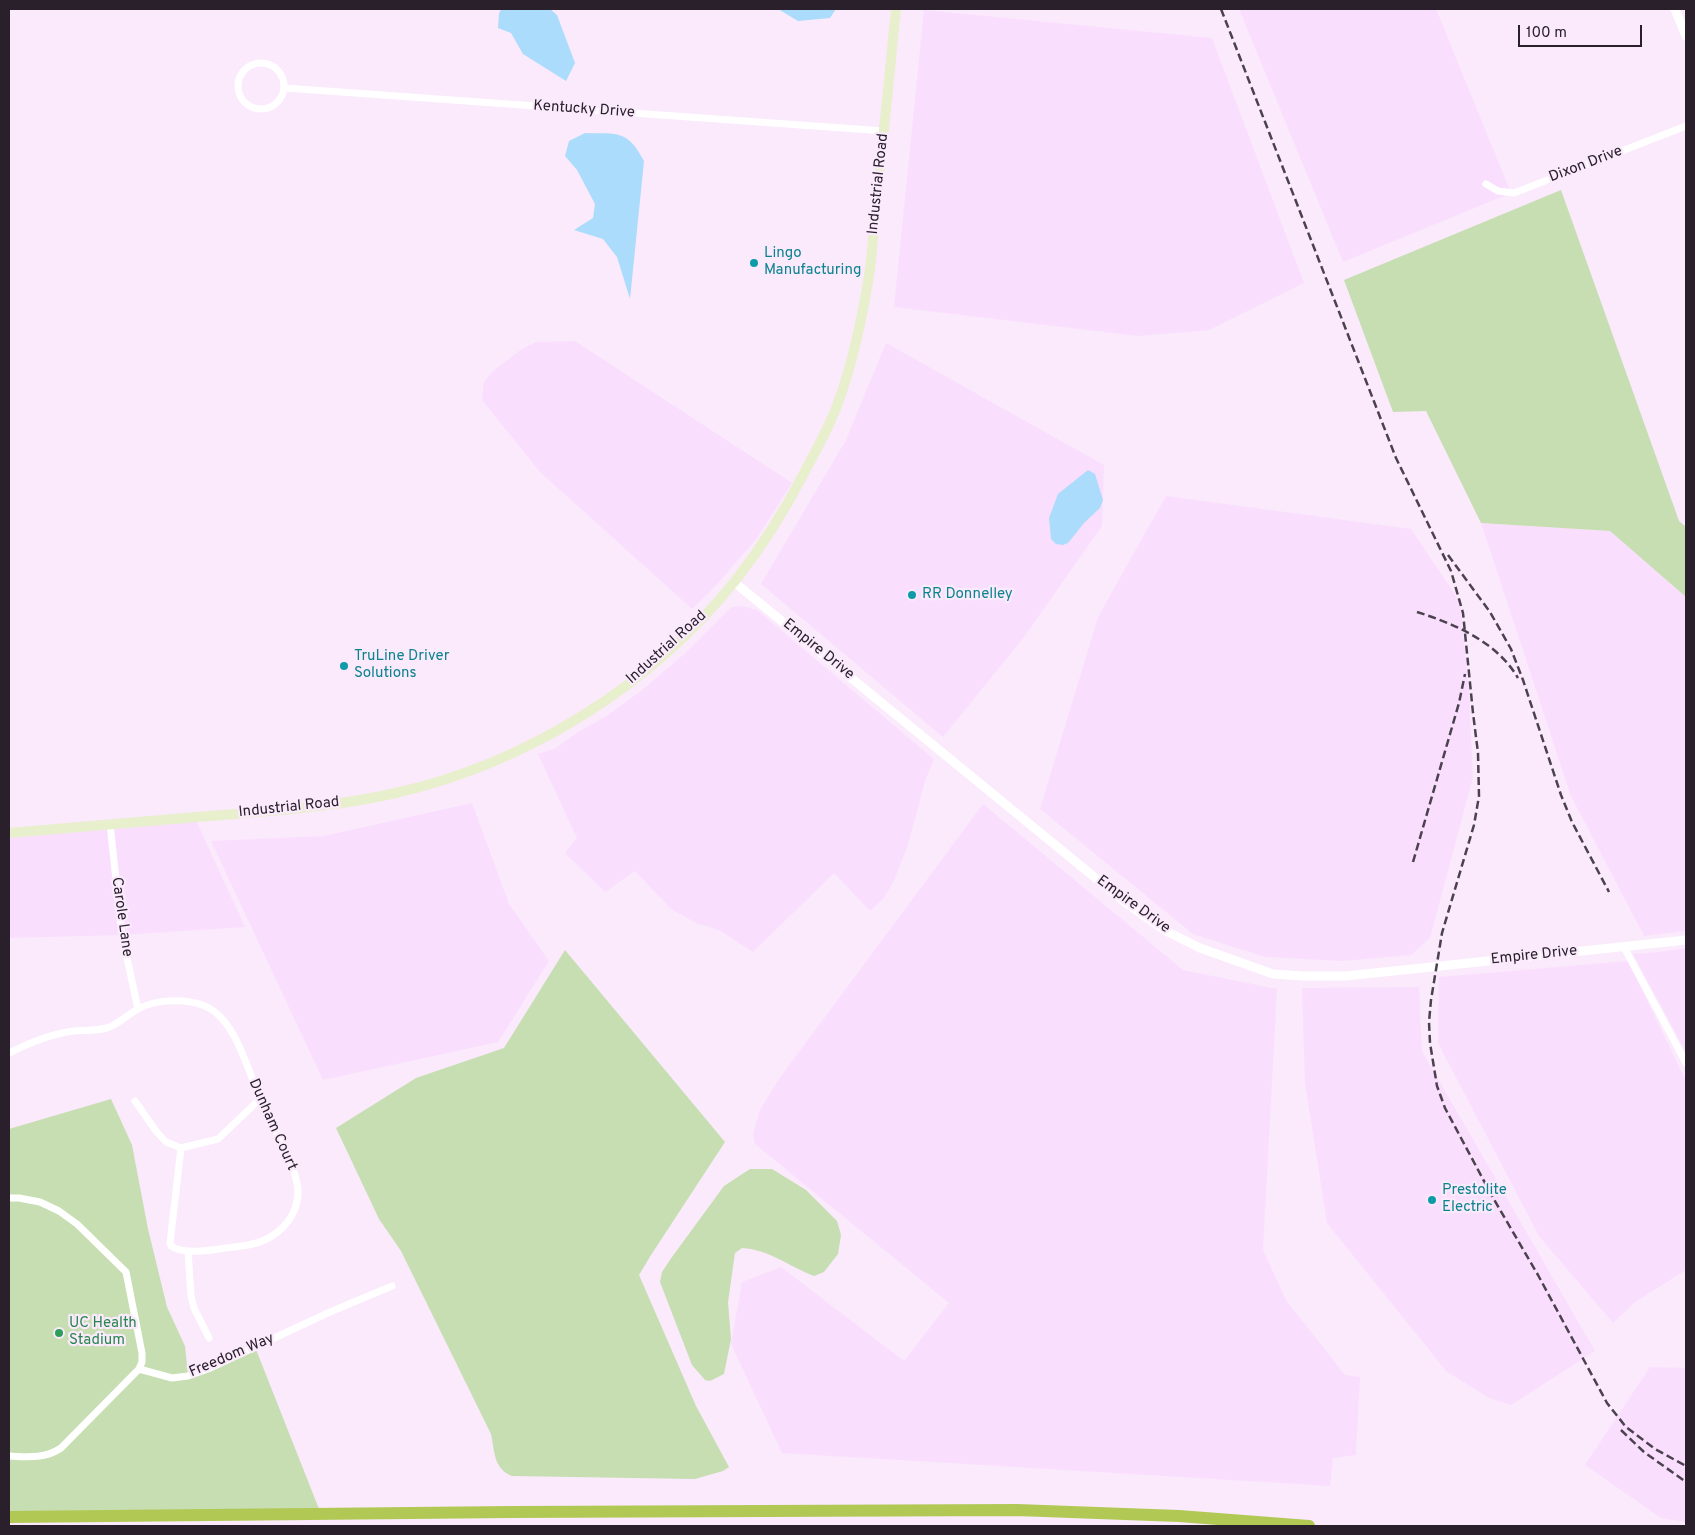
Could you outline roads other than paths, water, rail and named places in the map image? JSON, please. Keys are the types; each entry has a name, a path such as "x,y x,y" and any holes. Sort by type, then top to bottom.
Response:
{"highway":[{"path":"9,1517 511,1512 1017,1510 1179,1516 1309,1526"}],"main road":[{"name":"Industrial Road","path":"9,833 320,807 397,793 465,772 509,754 558,729 590,711 621,690 684,636 734,582 778,519 837,406 848,374 864,309 870,269 896,9"}],"street":[{"path":"1676,9 1686,36"},
{"path":"267,63 281,73 285,88 282,98 275,105 258,110 244,103 240,96 238,80 247,67 253,64 267,63"},
{"name":"Kentucky Drive","path":"285,88 884,131"},
{"name":"Dixon Drive","path":"1486,184 1498,191 1514,193 1686,126"},
{"name":"Empire Drive","path":"734,582 1137,912 1166,931 1200,948 1273,974 1346,976 1686,940"},
{"name":"Carole Lane","path":"110,824 122,935 138,1009"},
{"path":"1624,946 1686,1063"},
{"name":"Dunham Court","path":"9,1053 48,1037 72,1031 108,1028 138,1009 150,1004 181,1001 205,1006 219,1014 233,1034 260,1099 290,1162 296,1180 297,1201 289,1221 281,1230 260,1243 248,1246 188,1251"},
{"path":"135,1101 166,1142 181,1148 218,1139 260,1099"},
{"path":"181,1148 170,1242 171,1246 176,1249 188,1251 191,1296 196,1313 209,1338"},
{"path":"9,1198 40,1202 60,1211 77,1224 126,1272 142,1353 142,1362 139,1369 61,1448 53,1454 38,1457 9,1456"},
{"name":"Freedom Way","path":"139,1369 172,1378 188,1376 208,1369 330,1312 392,1286"}],"water":[{"path":"501,9 550,9 557,15 575,63 566,81 523,54 511,33 498,28"},
{"path":"778,9 836,9 830,18 798,21"},
{"path":"585,133 620,135 632,143 644,161 630,299 617,257 603,239 574,230 593,218 595,204 577,170 565,156 569,141"},
{"path":"1088,470 1095,474 1103,500 1100,508 1084,523 1068,543 1063,545 1056,544 1051,539 1049,518 1058,494"}],"railway":[{"path":"1221,9 1396,458 1451,571 1463,613 1478,753 1479,796 1474,825 1442,933 1431,1000 1430,1043 1437,1086 1445,1108 1492,1196 1538,1275 1607,1403 1626,1427 1655,1449 1686,1466"},
{"path":"1448,555 1490,612 1511,649 1561,795 1572,822 1609,892"},
{"path":"1417,612 1446,622 1487,644 1499,654 1518,678"},
{"path":"1413,862 1459,703 1465,674"},
{"path":"1621,1430 1644,1452 1686,1482"}],"place":[{"name":"Lingo Manufacturing","path":"754,263"},
{"name":"RR Donnelley","path":"912,595"},
{"name":"TruLine Driver Solutions","path":"344,666"},
{"name":"Prestolite Electric","path":"1432,1200"},
{"name":"UC Health Stadium","path":"59,1333"}]}
